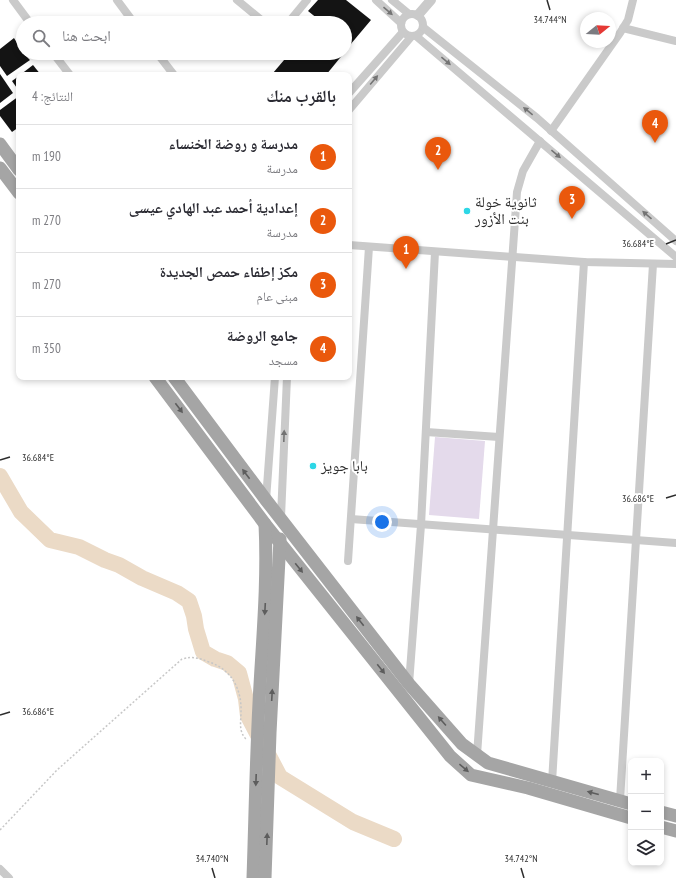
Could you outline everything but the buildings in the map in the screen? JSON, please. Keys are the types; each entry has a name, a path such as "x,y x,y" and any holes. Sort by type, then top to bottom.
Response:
{"main road":[{"path":"0,144 16,166"},
{"path":"0,168 16,189"},
{"path":"157,380 265,524 450,756 471,775 528,788 628,817"},
{"path":"176,380 266,500 281,517 409,684 462,744 488,763 626,802"},
{"path":"253,878 257,745 266,576 266,500"},
{"path":"265,878 270,734 281,517"},
{"path":"664,813 676,816"},
{"path":"664,828 676,831"}],"street":[{"path":"13,0 25,16"},
{"path":"117,0 129,16"},
{"path":"237,0 256,16"},
{"path":"294,16 307,0"},
{"path":"376,0 401,23 403,32"},
{"path":"352,107 414,37 422,32 424,28 423,21 392,0"},
{"path":"401,23 405,16 414,15 431,0"},
{"path":"551,131 623,28 628,20 633,0"},
{"path":"424,28 551,131 676,241"},
{"path":"623,28 676,41"},
{"path":"403,32 414,37 540,141 676,257"},
{"path":"352,89 403,32"},
{"path":"58,60 68,72"},
{"path":"162,60 172,72"},
{"path":"477,755 517,192 523,171 540,141"},
{"path":"352,245 584,262 676,264"},
{"path":"348,561 369,247"},
{"path":"409,684 421,524 435,252"},
{"path":"552,782 584,262"},
{"path":"626,802 636,540 652,264"},
{"path":"266,500 275,380"},
{"path":"281,517 287,380"},
{"path":"426,432 499,437"},
{"path":"352,519 676,543"},
{"path":"0,869 9,878"}],"path":[{"path":"0,830 57,770 182,658 192,656 214,663 230,675 236,683 240,697 240,727 244,738 257,745"}],"shaded area":[{"path":"435,437 485,441 479,519 429,515"}],"waterway":[{"path":"0,476 21,512 50,540 79,547 119,565 142,578 177,593 189,601 203,652 215,659 227,663 239,673 246,699 248,716 280,777 353,822 394,839"}],"place":[{"name":"جامع الروضة","path":"655,143"},
{"name":"إعدادية أحمد عبد الهادي عيسى","path":"438,170"},
{"name":"ثانوية خولة بنت الأزور","path":"467,211"},
{"name":"مكز إطفاء حمص الجديدة","path":"572,219"},
{"name":"مدرسة و روضة الخنساء","path":"406,269"},
{"name":"بابا جويز","path":"313,466"}]}
